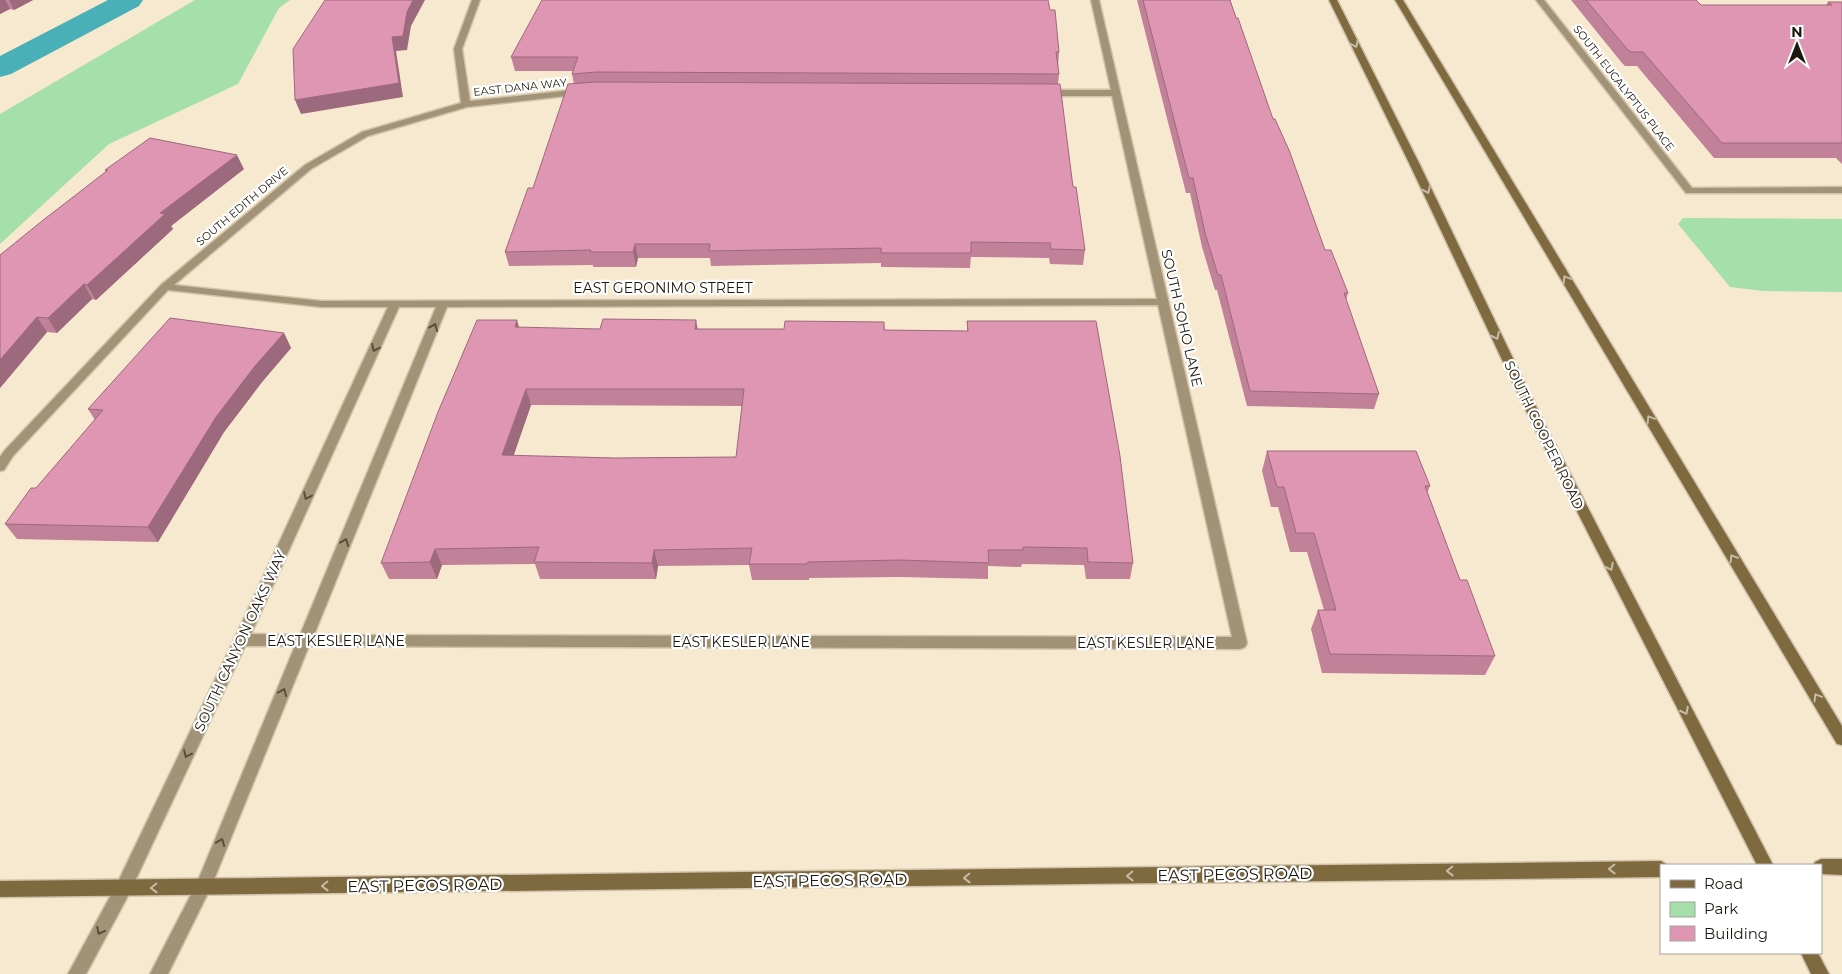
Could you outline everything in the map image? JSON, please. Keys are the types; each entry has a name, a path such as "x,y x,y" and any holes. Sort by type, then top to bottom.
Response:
{"main road":[{"name":"SOUTH COOPER ROAD","path":"1333,0 1415,165 1536,422 1764,864"},
{"path":"1399,0 1842,739"},
{"path":"1822,867 1842,867"},
{"name":"EAST PECOS ROAD","path":"0,889 1660,869"},
{"path":"1810,954 1820,974"}],"street":[{"path":"466,104 458,49 476,0"},
{"name":"SOUTH SOHO LANE","path":"1095,0 1240,643"},
{"name":"SOUTH EUCALYPTUS PLACE","path":"1540,0 1689,191 1842,190"},
{"name":"EAST DANA WAY","path":"466,104 530,96 592,92"},
{"path":"1037,93 1116,93"},
{"name":"SOUTH EDITH DRIVE","path":"0,467 9,453 165,287 308,167 366,134 466,104"},
{"name":"EAST GERONIMO STREET","path":"165,287 321,304 1163,302"},
{"name":"SOUTH CANYON OAKS WAY","path":"77,974 123,889 241,640 395,304"},
{"path":"159,974 203,887 443,304"},
{"name":"EAST KESLER LANE","path":"241,640 1240,643"}],"green space":[{"path":"195,0 290,0 279,8 238,84 109,144 0,244 0,114"},
{"path":"1683,218 1842,219 1842,292 1763,291 1730,287 1678,224"}],"building":[{"path":"325,0 413,0 407,12 403,36 392,37 399,83 295,100 293,49"},
{"path":"542,0 1048,0 1050,10 1055,10 1059,52 1056,52 1059,74 597,72 572,74 578,57 511,57"},
{"path":"1143,0 1230,0 1273,119 1275,119 1289,150 1325,250 1331,250 1348,293 1344,293 1379,394 1250,391 1221,275 1218,275 1205,233 1193,178 1189,178"},
{"path":"1586,0 1696,0 1701,5 1832,5 1828,2 1842,2 1842,143 1722,143 1643,52 1631,52 1628,50"},
{"path":"597,82 1060,84 1073,187 1076,187 1085,250 1051,249 1050,243 971,242 971,253 881,253 881,248 709,251 710,244 635,244 633,252 590,252 591,250 505,252 528,188 533,188 568,84"},
{"path":"150,138 237,155 160,213 165,214 48,318 37,317 0,360 0,255 108,170 105,170"},
{"path":"170,318 284,333 255,366 216,417 148,527 5,524 31,488 36,488 103,410 88,409"},
{"path":"603,319 696,320 695,329 784,329 785,321 884,322 884,330 968,331 967,321 1096,321 1120,456 1133,563 1088,562 1087,548 1023,547 1023,550 988,550 989,563 900,560 808,562 807,564 749,564 752,548 654,550 652,563 534,562 539,547 435,549 430,562 381,563 438,412 477,320 517,320 515,327 600,329","holes":["526,389 744,389 736,457 615,458 502,455"]},
{"path":"1267,451 1416,451 1430,486 1425,486 1460,580 1467,580 1495,656 1330,654 1318,610 1336,610 1314,533 1296,533 1284,487 1277,487"}],"waterway":[{"path":"0,68 129,0"}]}
